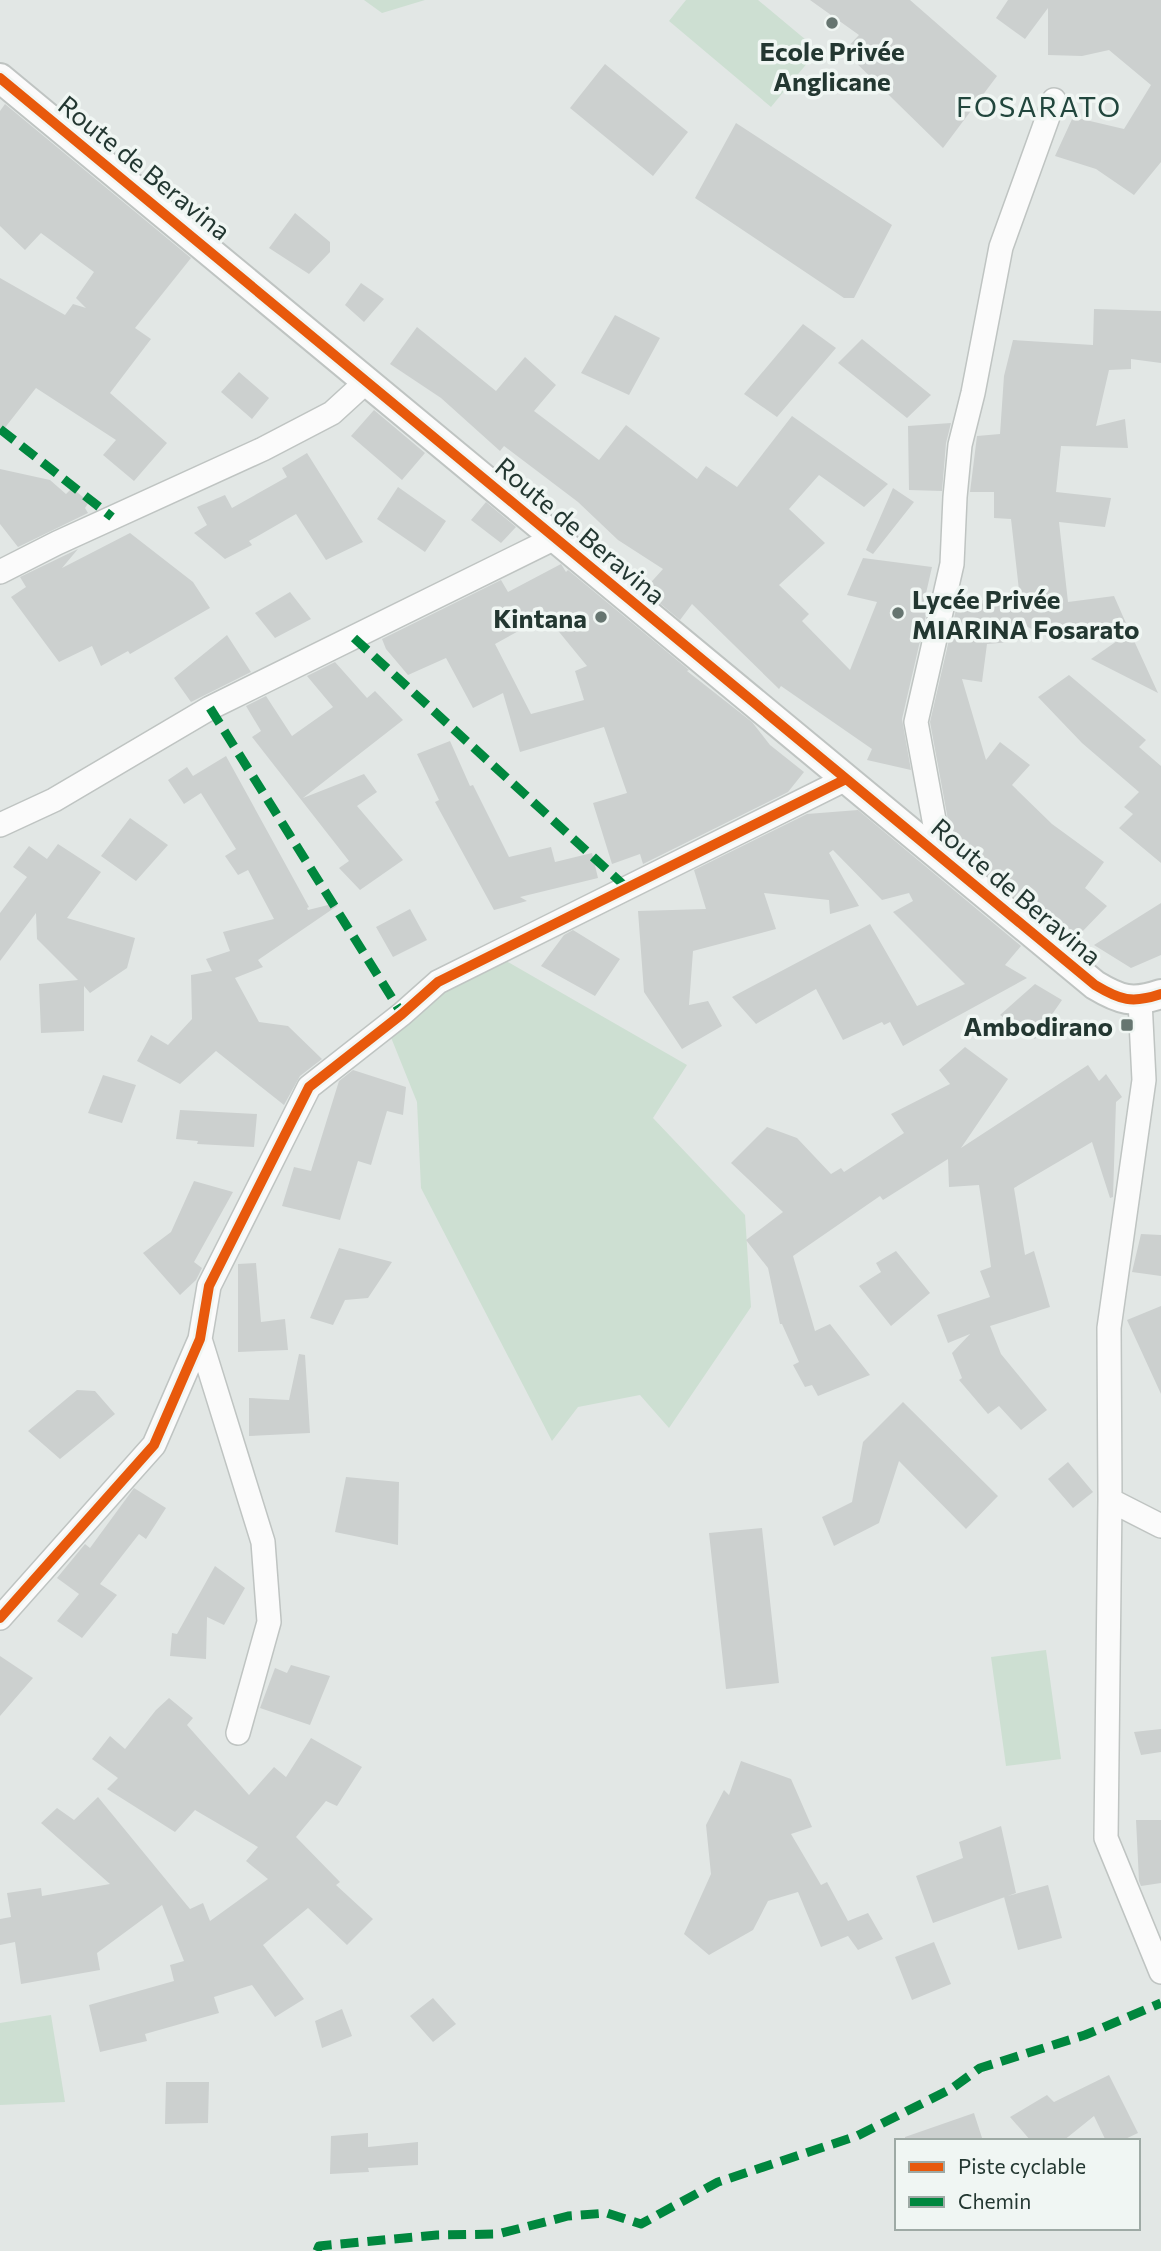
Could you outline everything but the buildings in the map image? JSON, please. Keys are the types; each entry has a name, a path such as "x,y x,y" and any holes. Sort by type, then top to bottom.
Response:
{"street":[{"name":"Route de Beravina","path":"0,78 1095,985 1115,997 1151,997"},
{"path":"941,858 916,722 952,564 954,497 960,445 974,393 1001,247 1054,100"},
{"path":"0,572 57,542 263,449 332,413 367,382"},
{"path":"0,825 54,800 210,708 555,538"},
{"path":"0,1618 154,1446 200,1339 209,1286 309,1087 438,982 846,779"},
{"path":"1151,997 1151,1037 1109,1328 1110,1500 1105,1838 1161,1972"},
{"path":"200,1339 263,1542 269,1622 238,1733"},
{"path":"1110,1500 1161,1525"}],"green space":[{"path":"364,0 425,0 382,13"},
{"path":"686,0 758,0 818,50 771,107 669,21"},
{"path":"494,954 687,1065 653,1118 745,1215 751,1307 669,1428 640,1395 578,1407 552,1441 421,1188 417,1102 386,1025"},
{"path":"1046,1650 1061,1759 1006,1766 991,1657"},
{"path":"51,2015 65,2102 0,2105 0,2023"}],"marked path":[{"path":"0,429 112,517"},
{"path":"354,638 627,888"},
{"path":"210,708 402,1014"},
{"path":"317,2251 319,2246 437,2235 498,2234 568,2216 607,2213 641,2224 718,2182 857,2136 951,2089 980,2068 1085,2035 1161,2003"}],"cycle path":[{"path":"0,78 1095,985 1126,999 1142,999 1161,994"},
{"path":"0,1618 154,1445 200,1339 209,1286 309,1087 438,982 846,779"}],"place":[{"name":"Ecole Privée Anglicane","path":"832,23"},
{"name":"Lycée Privée MIARINA Fosarato","path":"898,613"},
{"name":"Kintana","path":"601,617"},
{"name":"Ambodirano","path":"1127,1025"}],"district":[{"name":"FOSARATO","path":"1039,106"}]}
